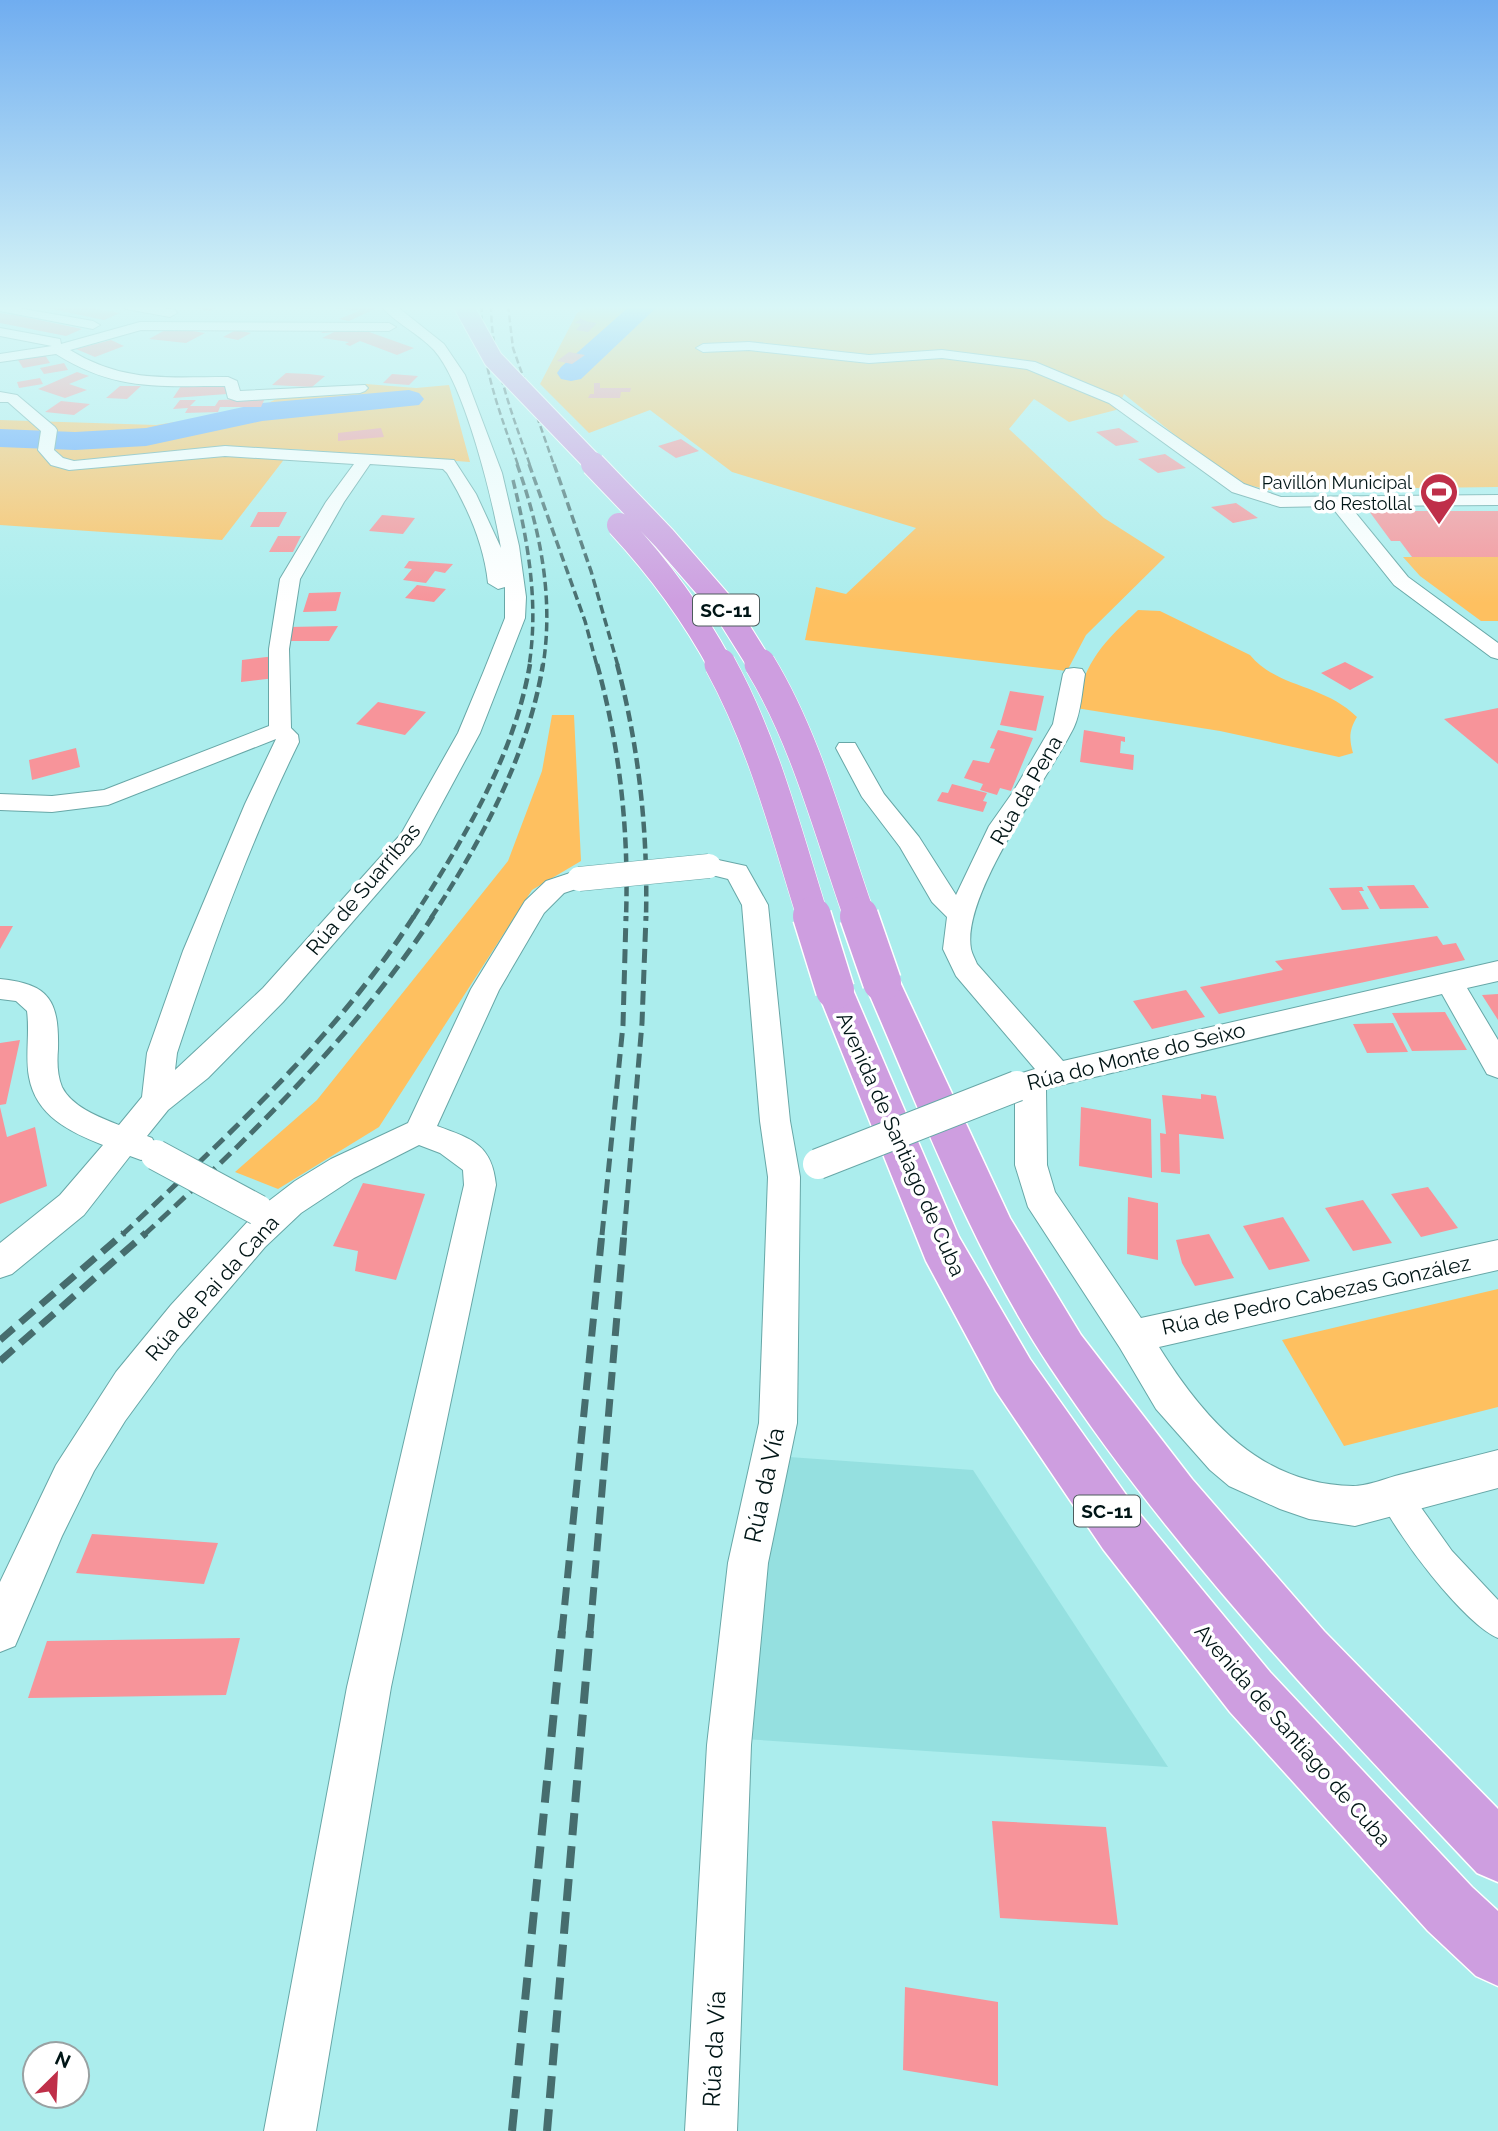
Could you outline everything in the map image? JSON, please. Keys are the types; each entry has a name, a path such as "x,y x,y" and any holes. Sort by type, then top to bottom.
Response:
{"highway":[{"name":"Avenida de Santiago de Cuba","path":"504,404 637,544 704,635 736,691 762,754 835,990 942,1247 1013,1375 1121,1531 1250,1692 1450,1909 1498,1954"},
{"name":"SC-11","path":"537,404 673,547 724,607 773,686 801,750 882,982 994,1230 1065,1350 1174,1497 1305,1650 1498,1852"}],"street":[{"path":"18,404 47,436 46,450 52,459 74,466 225,451 364,461 439,462 453,467 495,561 502,622 509,634"},
{"name":"Rúa de Suarribas","path":"0,1263 72,1205 157,1101 197,1070 274,995 411,838 470,733 515,618 516,597 510,546 493,473 469,404"},
{"path":"1120,404 1238,488 1280,502 1498,500"},
{"path":"280,730 279,649 290,579 335,502 364,461"},
{"path":"1336,501 1401,581 1495,648"},
{"path":"1459,624 1498,625"},
{"name":"Rúa da Pena","path":"1035,1080 966,969 957,949 960,914 1001,826 1024,794 1064,724 1074,674"},
{"path":"0,802 52,804 108,797 280,730"},
{"path":"157,1101 162,1053 197,950 257,804 288,742 287,735 280,730"},
{"path":"848,748 874,797 911,843 941,896 960,914"},
{"name":"Rúa da Vía","path":"419,1132 485,989 534,907 555,887 579,879 709,866 737,872 755,905 775,1121 801,1170 778,1423 748,1563 730,1732 711,2131"},
{"name":"Rúa do Monte do Seixo","path":"801,1170 1035,1080 1498,971"},
{"path":"1449,983 1498,1066"},
{"path":"0,989 24,991 34,995 40,1003 45,1046 43,1077 50,1094 87,1127 126,1140 265,1214"},
{"path":"1035,1080 1029,1141 1037,1190 1054,1221 1133,1336 1169,1396 1196,1430 1233,1465 1280,1490 1309,1499 1355,1506 1498,1469"},
{"path":"290,2131 369,1687 480,1185 478,1164 451,1144 419,1132"},
{"name":"Rúa de Pai da Cana","path":"0,1631 48,1519 81,1457 122,1392 265,1214 375,1149 419,1132"},
{"name":"Rúa de Pedro Cabezas González","path":"1133,1336 1498,1255"},
{"path":"1394,1496 1418,1534 1471,1597 1498,1622"}],"shaded area":[{"path":"267,404 454,404 470,462 292,449 222,540 0,525 0,420 156,425 260,409"},
{"path":"560,404 1029,404 1009,429 1104,518 1165,557 1086,635 1067,671 805,640 816,587 846,594 916,528 732,472 650,410 589,433"},
{"path":"1042,404 1119,404 1116,410 1069,422"},
{"path":"1137,404 1498,404 1498,487 1269,490 1232,481"},
{"path":"1403,557 1498,557 1498,621 1481,621 1420,576"},
{"path":"1138,610 1160,611 1250,655 1273,674 1344,706 1357,717 1350,735 1353,753 1339,757 1220,731 1076,708 1090,665 1106,642"},
{"path":"552,715 574,715 581,861 532,890 379,1127 278,1189 235,1172 317,1100 508,861 542,771"},
{"path":"1498,1289 1498,1407 1344,1446 1282,1340"},
{"path":"789,1457 973,1470 1168,1767 745,1739 755,1558"}],"building":[{"path":"56,404 89,404 74,415 45,412"},
{"path":"177,404 262,404 261,407 220,407 218,412 185,413 188,408 173,409"},
{"path":"381,428 384,437 338,441 338,433"},
{"path":"1119,428 1139,442 1116,446 1096,432"},
{"path":"681,439 699,451 676,458 658,446"},
{"path":"1165,454 1186,468 1158,473 1138,459"},
{"path":"1236,503 1258,518 1233,523 1211,507"},
{"name":"Pavillón Municipal do Restollal","path":"1369,511 1498,511 1498,557 1412,557 1400,541 1391,541"},
{"path":"258,512 287,512 279,527 250,527"},
{"path":"382,515 415,518 403,534 369,531"},
{"path":"278,536 301,536 293,552 269,552"},
{"path":"409,561 453,564 445,573 435,571 426,583 403,580 412,569 404,568"},
{"path":"417,585 446,589 434,602 405,598"},
{"path":"341,592 336,611 303,612 309,593"},
{"path":"338,626 329,641 288,641 289,627"},
{"path":"275,656 275,678 241,682 242,660"},
{"path":"1345,662 1374,677 1350,690 1321,673"},
{"path":"1010,691 1044,696 1036,731 1000,725"},
{"path":"378,702 426,712 405,735 356,724"},
{"path":"1498,708 1498,764 1444,719"},
{"path":"998,730 1033,738 1011,791 1000,788 997,795 980,790 983,784 964,778 973,760 989,763 995,749 990,748"},
{"path":"1084,730 1125,737 1125,742 1121,741 1120,753 1134,755 1133,770 1080,762"},
{"path":"76,748 80,767 32,780 29,760"},
{"path":"952,784 987,793 983,801 987,802 983,812 937,801 942,792 948,793"},
{"path":"1414,885 1429,908 1380,909 1367,886"},
{"path":"1362,887 1364,891 1359,891 1369,909 1342,910 1329,888"},
{"path":"0,926 13,926 0,949"},
{"path":"1437,936 1443,945 1456,943 1465,960 1219,1014 1200,987 1283,970 1275,961"},
{"path":"1186,990 1205,1017 1152,1029 1133,1001"},
{"path":"1498,994 1498,1020 1482,995"},
{"path":"1445,1012 1467,1050 1412,1051 1392,1013"},
{"path":"1393,1023 1408,1052 1367,1053 1353,1024"},
{"path":"20,1040 6,1104 0,1105 0,1043"},
{"path":"1201,1094 1216,1096 1224,1139 1179,1134 1180,1174 1161,1172 1160,1133 1166,1134 1162,1095 1201,1099"},
{"path":"0,1107 7,1137 35,1127 47,1186 0,1204"},
{"path":"1081,1107 1151,1119 1152,1178 1079,1166"},
{"path":"363,1183 425,1194 396,1280 355,1271 358,1251 333,1246"},
{"path":"1428,1187 1458,1228 1421,1237 1391,1194"},
{"path":"1128,1197 1158,1203 1158,1260 1127,1254"},
{"path":"1363,1200 1392,1243 1353,1251 1325,1208"},
{"path":"1283,1217 1310,1261 1269,1270 1243,1226"},
{"path":"1209,1234 1234,1278 1195,1286 1182,1263 1176,1240"},
{"path":"92,1534 218,1543 204,1584 76,1573"},
{"path":"240,1638 226,1695 28,1698 47,1641"},
{"path":"992,1821 1106,1827 1118,1925 1000,1918"},
{"path":"905,1987 998,2002 998,2086 903,2070"}],"waterway":[{"path":"0,438 75,441 146,437 262,412 347,404"}],"railway":[{"path":"498,404 518,465"},
{"path":"510,404 530,465"},
{"path":"533,404 554,465"},
{"path":"517,464 532,513 543,564 547,614 543,666"},
{"path":"529,464 585,621 597,666"},
{"path":"554,464 591,571 618,666"},
{"path":"513,480 530,572 533,619 529,666"},
{"path":"413,918 468,828 499,765 512,732 530,664"},
{"path":"431,918 467,860 500,797 526,731 543,664"},
{"path":"597,664 612,727 621,790 626,854 626,918"},
{"path":"617,664 641,790 646,916"},
{"path":"122,1235 240,1123 315,1045 350,1004 414,916"},
{"path":"144,1235 261,1123 335,1045 433,916"},
{"path":"602,1235 623,1025 626,916"},
{"path":"624,1235 642,1023 646,916"},
{"path":"0,1340 124,1233"},
{"path":"0,1361 146,1233"},
{"path":"562,1632 602,1233"},
{"path":"590,1632 624,1233"},
{"path":"512,2131 562,1631"},
{"path":"547,2131 590,1631"}],"place":[{"name":"Pavillón Municipal do Restollal","path":"1439,526"}]}
